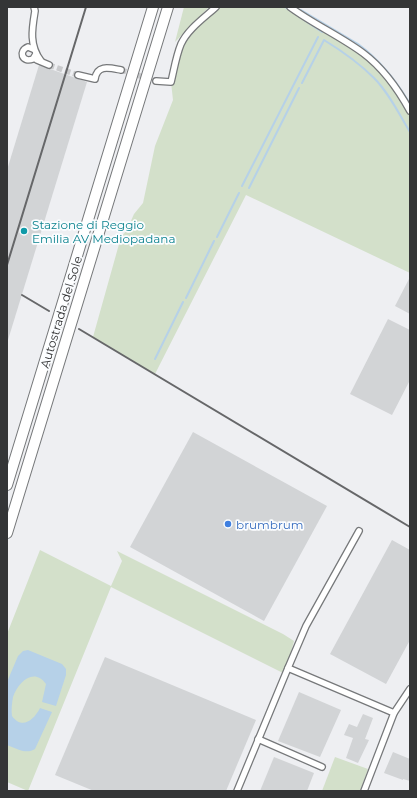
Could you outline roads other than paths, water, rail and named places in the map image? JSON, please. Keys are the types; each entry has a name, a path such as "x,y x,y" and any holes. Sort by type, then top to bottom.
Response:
{"highway":[{"name":"Autostrada del Sole","path":"7,485 153,7"},
{"name":"Autostrada del Sole","path":"7,533 168,7"}],"street":[{"path":"156,81 171,82 178,52 184,39 191,30 216,7"},
{"path":"290,7 302,16 356,48 372,60 390,80 410,111"},
{"path":"31,37 22,52 23,58 29,61 34,54 31,37 35,8"},
{"path":"26,47 30,47 41,61 49,65"},
{"path":"78,75 95,79 97,73 103,68 108,67 121,70"},
{"path":"237,791 306,626 359,531"},
{"path":"288,668 394,713"},
{"path":"364,791 394,713 410,689"},
{"path":"258,739 322,767"}],"water":[{"path":"28,650 62,664 66,669 66,675 56,706 42,702 46,684 41,679 36,677 27,678 15,691 12,704 12,716 16,720 24,723 28,722 40,708 52,712 35,749 32,751 25,751 7,745 7,682 18,656 23,651"}],"waterway":[{"path":"285,7 322,32"},
{"path":"301,10 366,50 387,71 410,104"},
{"path":"242,186 318,37"},
{"path":"302,83 324,40 337,48 374,78 389,97 410,132"},
{"path":"249,188 299,88"},
{"path":"217,237 239,193"},
{"path":"186,298 214,241"},
{"path":"155,359 183,302"}],"tunnel":[{"path":"49,65 78,75"},
{"path":"121,70 156,81"}],"railway":[{"path":"7,265 86,7"},
{"path":"22,295 49,311"},
{"path":"79,329 410,527"}],"place":[{"name":"Stazione di Reggio Emilia AV Mediopadana","path":"24,231"},
{"name":"brumbrum","path":"228,524"}]}
